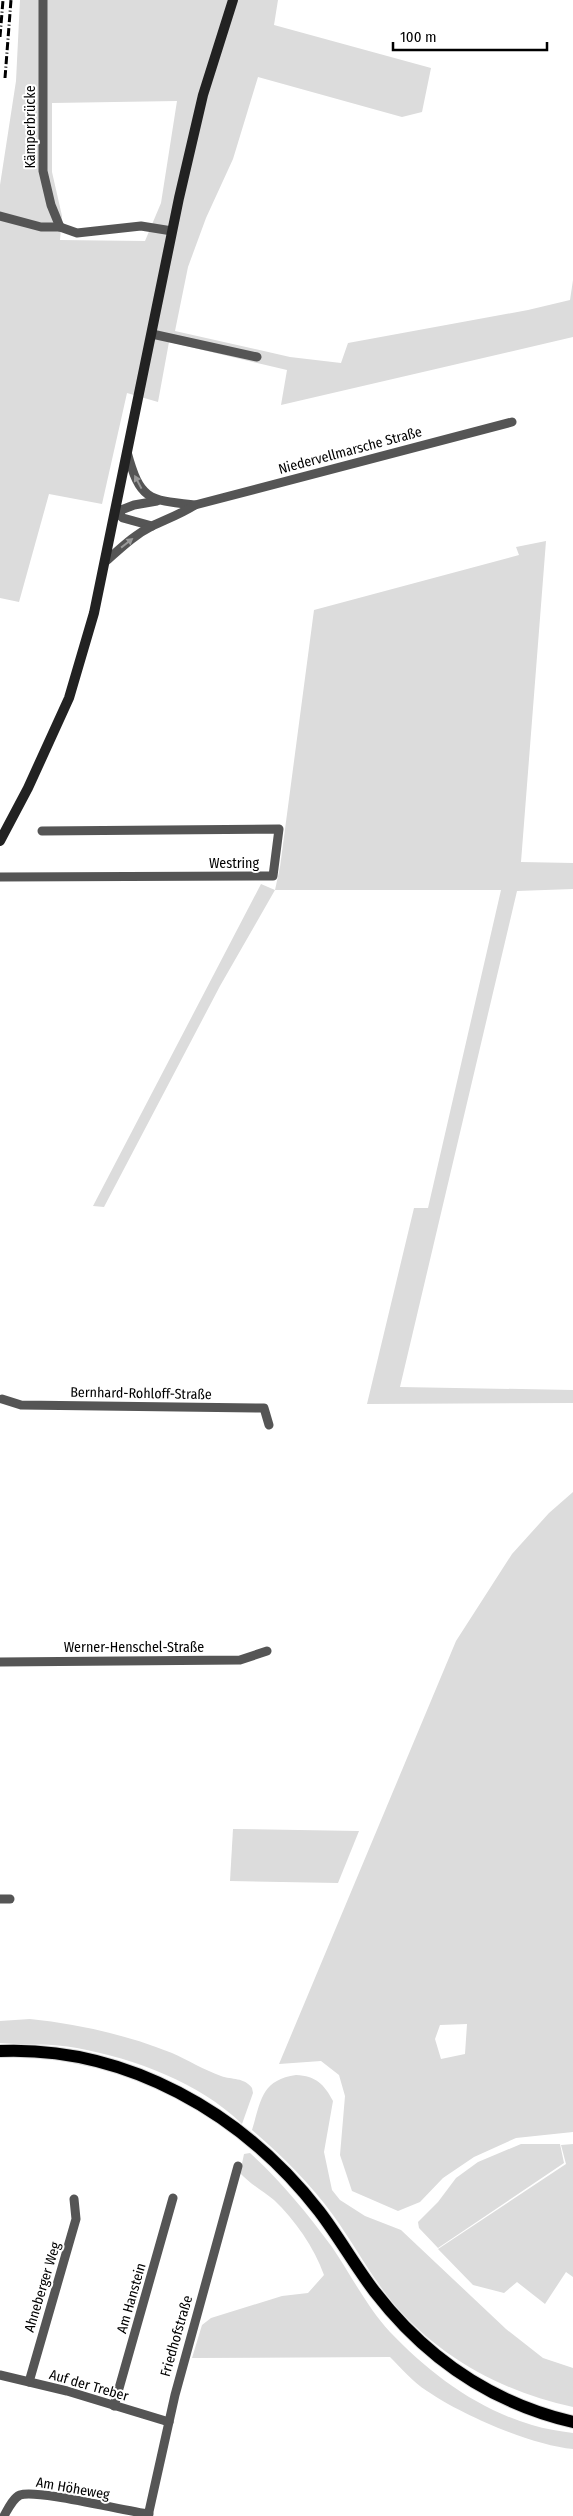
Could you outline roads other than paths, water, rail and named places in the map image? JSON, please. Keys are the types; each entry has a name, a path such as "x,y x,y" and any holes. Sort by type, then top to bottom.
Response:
{"main road":[{"path":"0,841 28,788 70,698 94,612 116,512 167,253 203,95 234,0"},
{"path":"0,2051 19,2050 68,2055 111,2065 151,2079 202,2104 238,2128 284,2171 319,2211 374,2291 420,2343 448,2366 480,2388 516,2404 573,2422"}],"street":[{"name":"Kämperbrücke","path":"43,0 43,171 51,205 60,228"},
{"path":"0,216 77,233 141,226 172,231"},
{"path":"152,334 257,357"},
{"name":"Niedervellmarsche Straße","path":"105,562 126,543 152,526 178,516 195,505 512,422"},
{"path":"127,452 139,488 157,501"},
{"name":"Niedervellmarsche Straße","path":"116,512 134,505 157,501 195,505"},
{"path":"116,512 123,518 152,526"},
{"name":"Westring","path":"0,876 272,876 279,828 42,831"},
{"name":"Bernhard-Rohloff-Straße","path":"1,1401 21,1405 264,1408 269,1425"},
{"name":"Werner-Henschel-Straße","path":"0,1662 240,1660 267,1651"},
{"path":"0,1899 10,1900"},
{"name":"Friedhofstraße","path":"148,2515 188,2341 238,2166"},
{"name":"Am Hanstein","path":"114,2406 172,2198"},
{"name":"Ahneberger Weg","path":"28,2382 76,2219 74,2199"},
{"name":"Auf der Treber","path":"0,2375 67,2391 169,2422"},
{"name":"Am Höheweg","path":"4,2516 16,2498 22,2494 41,2494 148,2515"}],"railway":[{"path":"0,37 3,0"},
{"path":"5,78 11,0"}]}
